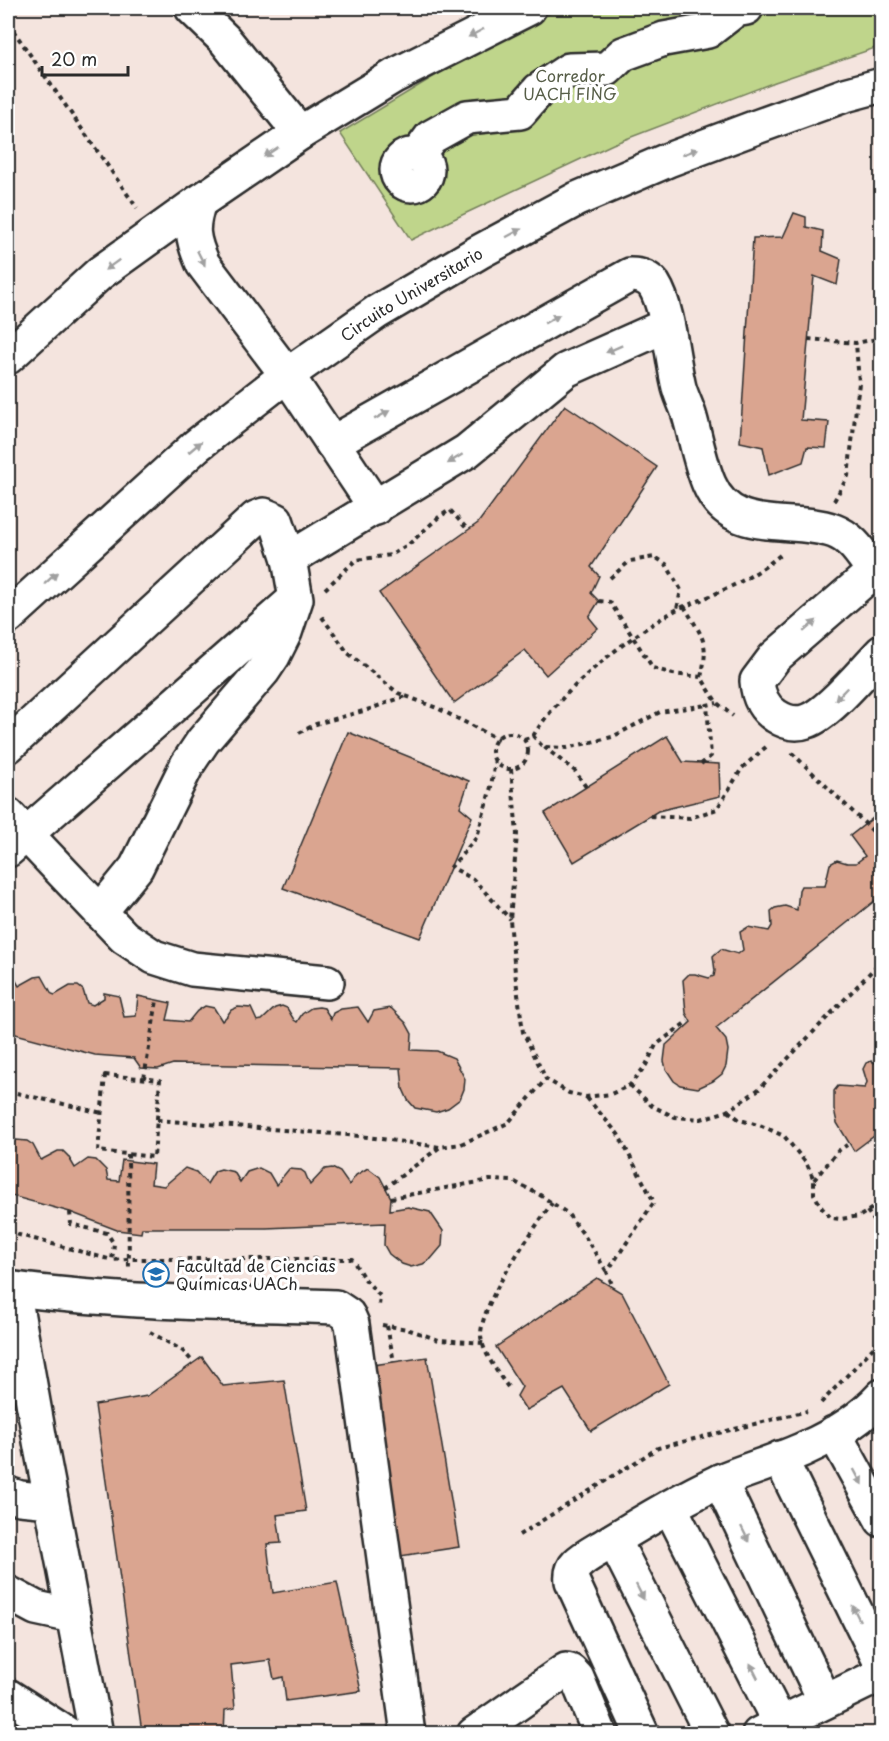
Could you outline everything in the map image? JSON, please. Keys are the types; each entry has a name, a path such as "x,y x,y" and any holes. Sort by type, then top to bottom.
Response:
{"main road":[{"path":"192,8 225,40 300,133"},
{"path":"8,357 100,273 199,201 300,133 394,76 529,8"},
{"path":"417,156 431,137 466,117 520,112 539,90 569,70 607,69 623,54 664,39 708,31 735,10 746,8"},
{"name":"Circuito Universitario","path":"8,617 196,446 287,375 377,312 479,252 577,199 668,160 845,95 882,85"},
{"path":"199,201 192,232 203,264 287,375 376,508"},
{"path":"332,443 630,275 644,277 655,286 667,325 678,386 688,410 709,485 717,496 738,516 755,521 792,523 834,531 854,544 877,576 775,657 756,681 757,691 766,708 786,721 806,722 826,709 882,652"},
{"path":"289,559 467,451 566,370 667,325"},
{"path":"8,746 256,518 264,515 276,520 289,559 314,601"},
{"path":"314,601 13,833 100,912 124,937 154,957 192,969 327,982"},
{"path":"100,912 136,868 170,796 203,741 263,671 285,632 314,601"},
{"path":"96,1734 11,1302 37,1293 336,1307 365,1324 408,1734"},
{"path":"642,1734 572,1581 571,1575 578,1562 670,1507 720,1481 805,1449 857,1418 882,1396"},
{"path":"834,1433 882,1520"},
{"path":"780,1458 882,1665"},
{"path":"720,1481 825,1701"},
{"path":"8,1494 20,1498 51,1501"},
{"path":"670,1507 769,1729 882,1674"},
{"path":"614,1540 712,1734"},
{"path":"8,1593 36,1608 73,1616"},
{"path":"474,1734 566,1670 577,1678 600,1734"},
{"path":"8,1696 67,1734"}],"path":[{"path":"8,23 155,233"},
{"path":"808,339 856,343 882,338"},
{"path":"468,530 450,510 392,555 356,560 314,601 348,653 398,693 437,708 498,739"},
{"path":"610,578 630,561 655,556 666,564 681,590 677,609"},
{"path":"599,601 610,602 653,668 673,674 701,677"},
{"path":"543,747 567,748 612,737 660,711 717,703 701,677 706,655 702,636 684,606"},
{"path":"524,739 533,736 546,715 633,638"},
{"path":"299,733 316,724 407,696"},
{"path":"701,764 711,756 708,705"},
{"path":"495,759 503,768 511,769 522,764 527,758 528,750 524,739 514,733 506,734 492,747 495,759 491,787 477,837 451,867 473,879 510,920"},
{"path":"533,736 543,747 575,771 586,787"},
{"path":"650,816 690,818 717,809 742,768 768,745"},
{"path":"784,745 882,840"},
{"path":"511,769 517,834 510,920 515,972 523,1032 546,1079 569,1093 586,1097 611,1094 630,1085 646,1065 656,1045 688,1021"},
{"path":"630,1085 652,1106 675,1117 701,1119 728,1111 759,1089 882,960"},
{"path":"144,1078 157,1000"},
{"path":"105,1075 160,1080 154,1157 98,1151 102,1113 105,1075"},
{"path":"157,1120 360,1136 440,1147 461,1144 508,1123 546,1079"},
{"path":"8,1091 102,1113"},
{"path":"586,1097 618,1134 654,1202 608,1272"},
{"path":"728,1111 740,1120 762,1126 784,1136 807,1164 814,1180 814,1194 831,1218 860,1216 882,1202"},
{"path":"814,1180 838,1151 847,1145"},
{"path":"385,1188 440,1147"},
{"path":"128,1154 129,1259"},
{"path":"391,1198 490,1180 513,1181 567,1213 608,1272 613,1287"},
{"path":"508,1387 492,1366 481,1336 485,1312 510,1266 552,1203"},
{"path":"867,1211 882,1231"},
{"path":"70,1212 71,1224 107,1233 114,1244 112,1260"},
{"path":"8,1232 112,1260 352,1260 380,1296 365,1324 407,1329 439,1340 484,1343"},
{"path":"387,1326 394,1362"},
{"path":"519,1535 658,1448 816,1409 874,1347 882,1334"}],"green space":[{"name":"Corredor UACH FING","path":"560,8 881,8 881,46 775,82 613,144 411,240 340,133 453,65"}],"building":[{"path":"794,213 806,217 806,227 823,231 822,251 841,259 837,285 814,276 801,420 829,422 826,448 807,447 803,462 769,475 763,447 740,442 753,238 783,237"},
{"path":"565,405 657,467 591,567 599,576 591,593 599,601 589,617 598,628 546,675 525,650 454,703 379,593 478,523"},
{"path":"348,732 469,781 460,807 472,817 420,938 283,888"},
{"path":"667,736 683,762 719,764 720,796 658,811 574,862 545,813"},
{"path":"873,818 882,827 882,895 716,1028 726,1040 728,1050 726,1066 722,1074 698,1088 680,1085 674,1081 664,1061 666,1045 691,1022 686,1013 683,980 689,974 709,978 714,976 713,956 715,954 721,949 738,954 743,950 740,932 748,927 769,931 772,926 771,911 775,908 785,906 797,910 801,886 825,886 830,864 837,860 856,863 865,856 850,836"},
{"path":"8,969 19,986 35,977 42,976 52,994 55,995 70,986 78,986 83,990 87,1003 93,1005 104,998 104,993 119,996 124,1017 136,1016 138,996 171,1003 167,1020 188,1022 197,1011 205,1006 214,1008 222,1021 231,1010 238,1007 251,1008 257,1021 262,1020 275,1008 282,1006 287,1008 297,1022 302,1014 311,1008 324,1008 331,1019 333,1013 341,1009 358,1007 368,1022 374,1011 391,1008 406,1023 412,1034 411,1050 437,1051 454,1058 465,1079 464,1089 460,1099 448,1108 436,1112 415,1108 408,1100 403,1089 401,1068 173,1064 158,1069 141,1068 134,1058 95,1055 8,1032"},
{"path":"871,1061 882,1066 882,1130 854,1151 837,1123 834,1091 838,1086 865,1088 867,1082 863,1069 866,1063"},
{"path":"16,1140 27,1141 33,1145 41,1160 58,1151 63,1151 75,1168 88,1159 96,1160 106,1170 108,1180 119,1181 122,1160 153,1164 151,1184 164,1186 185,1168 196,1172 207,1184 215,1171 221,1169 234,1172 240,1182 247,1172 259,1168 269,1173 276,1185 289,1169 301,1170 305,1173 310,1185 325,1169 332,1168 340,1172 349,1185 356,1175 368,1168 380,1177 391,1198 390,1210 408,1207 430,1212 443,1231 442,1246 431,1259 411,1267 402,1264 389,1254 384,1245 385,1223 266,1228 142,1228 141,1233 117,1230 70,1212 8,1195 8,1147"},
{"path":"597,1278 622,1293 669,1384 591,1431 564,1389 526,1410 517,1396 522,1387 496,1347"},
{"path":"202,1357 223,1386 284,1380 306,1511 277,1515 281,1543 267,1544 273,1593 337,1582 361,1691 286,1701 283,1677 274,1679 270,1660 231,1665 235,1708 225,1710 224,1734 146,1734 141,1725 95,1405 147,1396"},
{"path":"427,1357 459,1547 394,1557 360,1367"}],"place":[{"name":"Facultad de Ciencias Químicas UACh","path":"156,1274"}]}
